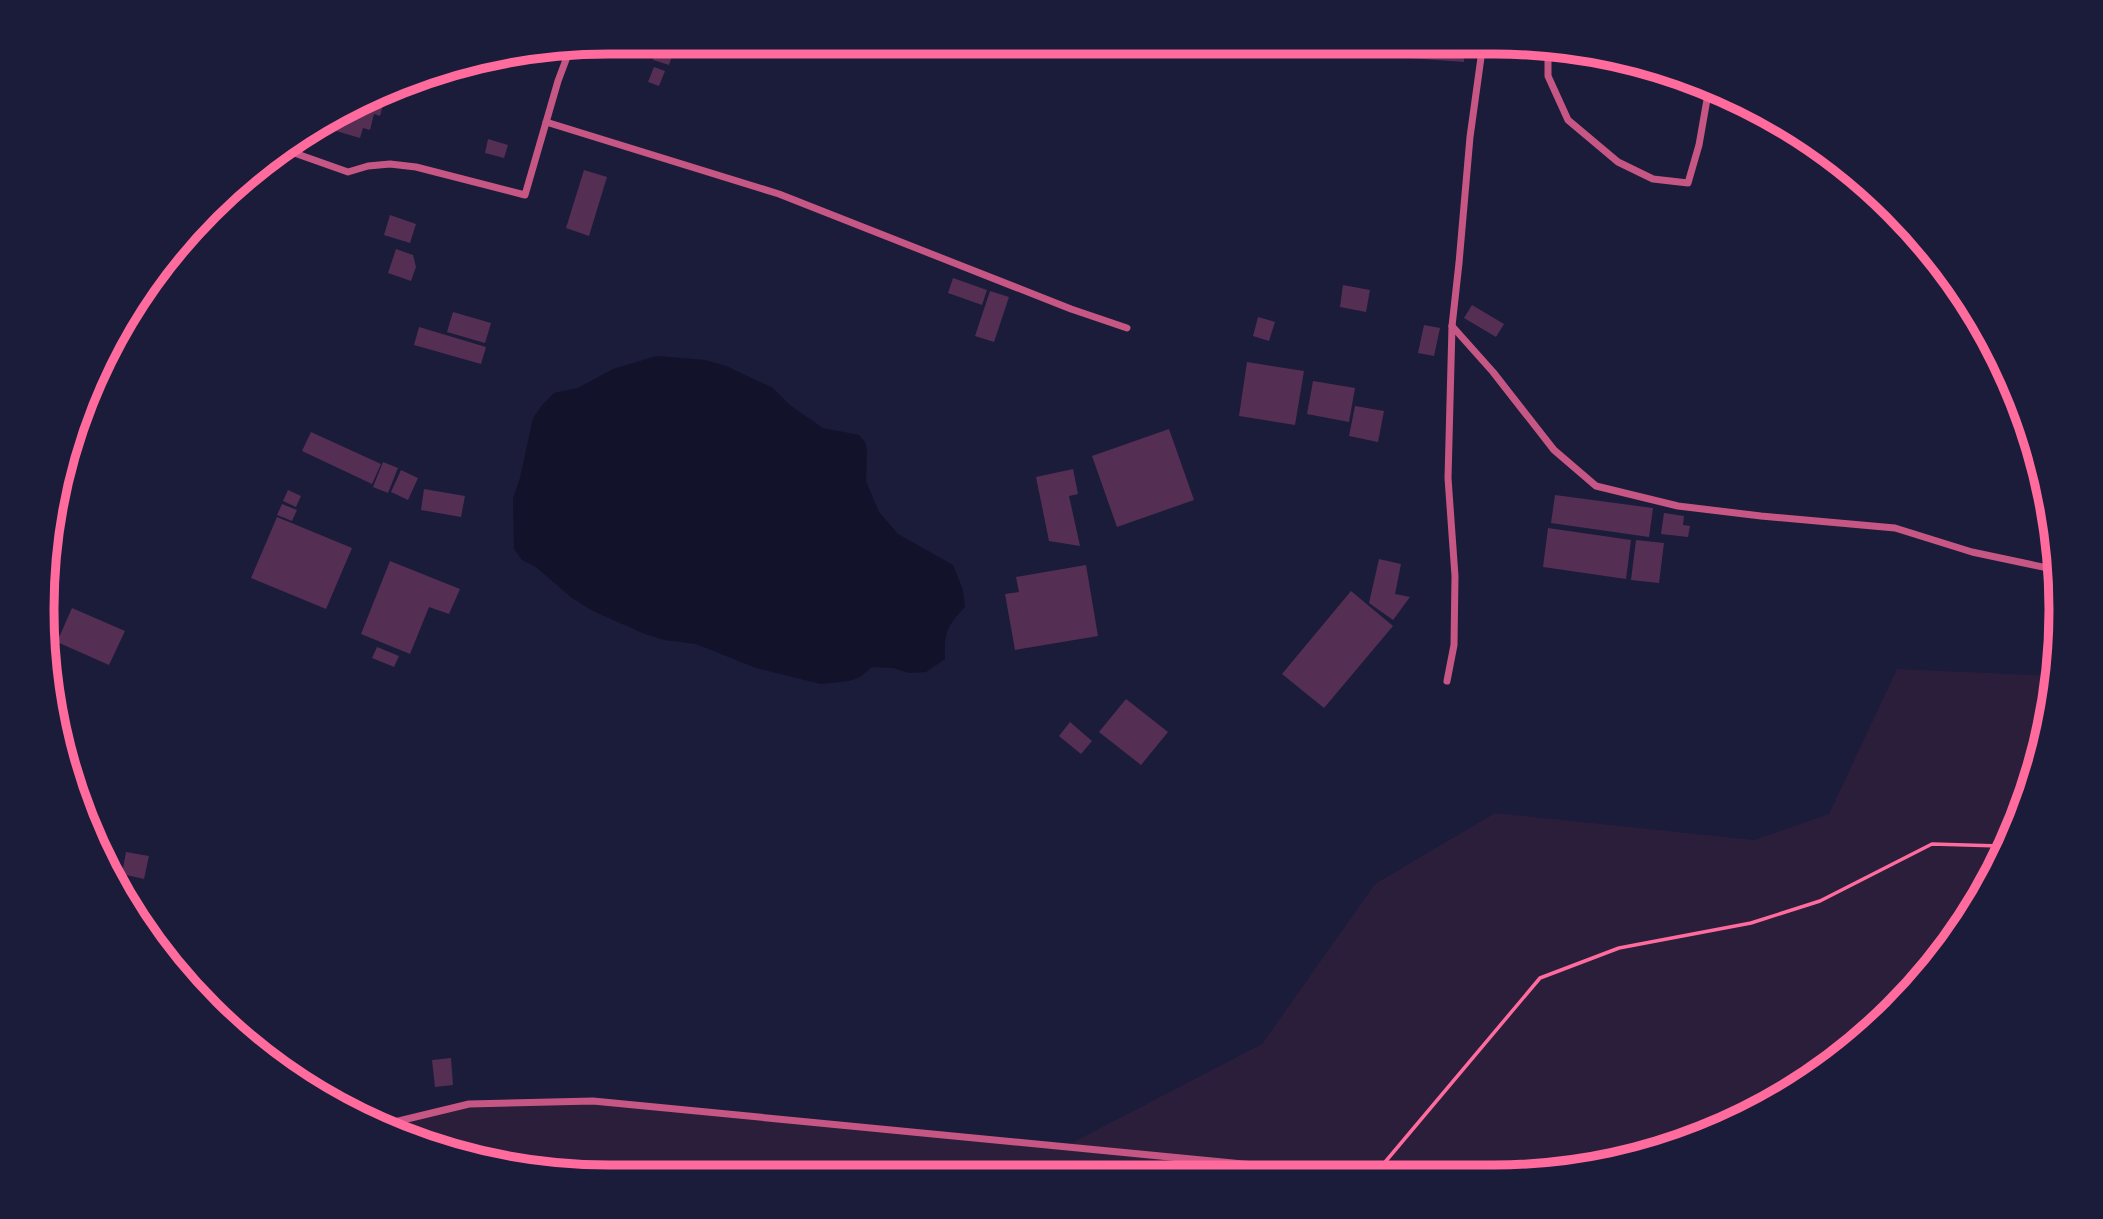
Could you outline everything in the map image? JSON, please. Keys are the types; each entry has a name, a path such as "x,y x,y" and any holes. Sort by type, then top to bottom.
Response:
{"street":[{"path":"1447,681 1454,645 1455,576 1448,478 1452,326 1470,137 1481,54"},
{"path":"294,153 348,172 368,166 390,164 416,167 525,195 567,56"},
{"path":"1548,57 1548,76 1568,120 1618,162 1653,179 1688,183 1699,145 1707,98"},
{"path":"546,121 779,194 1071,309 1127,328"},
{"path":"1452,326 1493,372 1554,450 1597,486 1678,506 1895,528 1972,552 2047,568"},
{"path":"396,1122 469,1104 593,1101 1253,1165"}],"path":[{"path":"1383,1165 1540,978 1619,948 1751,923 1820,901 1932,845 1995,846"}],"shaded area":[{"path":"657,356 705,360 726,366 773,388 791,406 823,428 859,435 867,450 866,481 879,512 898,534 953,565 963,590 965,607 948,630 945,659 926,672 909,673 893,668 872,667 860,677 849,681 821,684 756,668 696,644 645,634 593,611 572,598 536,567 522,560 514,549 513,498 533,418 554,393 578,388 613,369"},
{"path":"1897,669 2045,676 2030,753 2006,822 1974,887 1955,918 1911,976 1860,1027 1832,1050 1771,1090 1706,1122 1672,1135 1602,1154 1530,1164 1494,1165 610,1165 573,1164 501,1154 466,1146 396,1122 469,1104 593,1101 1062,1148 1262,1044 1375,884 1495,813 1754,840 1829,814"}],"building":[{"path":"655,54 673,54 669,65 653,60"},
{"path":"1409,54 1464,54 1464,62 1409,58"},
{"path":"654,67 665,71 659,86 648,82"},
{"path":"384,103 380,116 374,114 370,130 363,128 360,138 336,131 338,126"},
{"path":"488,139 508,145 504,158 485,153"},
{"path":"584,170 607,177 589,236 566,228"},
{"path":"390,215 416,224 410,243 384,235"},
{"path":"396,249 413,255 416,267 411,281 388,273"},
{"path":"953,278 987,290 982,305 948,293"},
{"path":"1343,285 1370,290 1366,312 1340,307"},
{"path":"990,291 1009,297 994,342 975,336"},
{"path":"1472,305 1504,324 1496,337 1464,318"},
{"path":"453,312 491,323 485,343 447,332"},
{"path":"1258,317 1275,322 1269,341 1253,336"},
{"path":"1424,325 1440,328 1434,356 1418,353"},
{"path":"419,327 486,347 481,364 414,345"},
{"path":"1247,362 1304,371 1295,425 1239,416"},
{"path":"1313,381 1355,388 1349,422 1307,414"},
{"path":"1355,406 1384,411 1378,442 1349,436"},
{"path":"1169,429 1194,500 1117,527 1092,456"},
{"path":"311,432 381,464 372,484 302,451"},
{"path":"383,462 398,468 388,493 373,487"},
{"path":"1073,469 1078,494 1069,496 1080,546 1049,541 1036,477"},
{"path":"401,470 418,478 408,500 391,492"},
{"path":"424,489 465,496 461,517 421,510"},
{"path":"288,490 301,496 296,507 283,501"},
{"path":"1555,495 1653,508 1649,537 1551,523"},
{"path":"282,504 297,510 292,521 277,515"},
{"path":"1664,513 1684,516 1683,525 1690,526 1688,537 1661,534"},
{"path":"277,517 352,548 326,609 251,578"},
{"path":"1548,528 1631,540 1626,579 1543,567"},
{"path":"1636,540 1664,543 1659,583 1631,580"},
{"path":"1379,559 1401,564 1395,594 1410,597 1393,620 1369,603"},
{"path":"390,561 460,589 449,614 429,607 410,654 361,634"},
{"path":"1086,565 1098,636 1015,650 1005,594 1019,592 1016,577"},
{"path":"1351,591 1393,626 1324,708 1282,674"},
{"path":"72,608 125,631 109,665 57,642"},
{"path":"377,647 399,656 394,667 372,658"},
{"path":"1126,699 1168,732 1141,765 1099,732"},
{"path":"1070,722 1092,741 1081,754 1059,736"},
{"path":"126,852 149,856 144,879 122,874"},
{"path":"451,1058 453,1085 435,1087 432,1060"}]}
